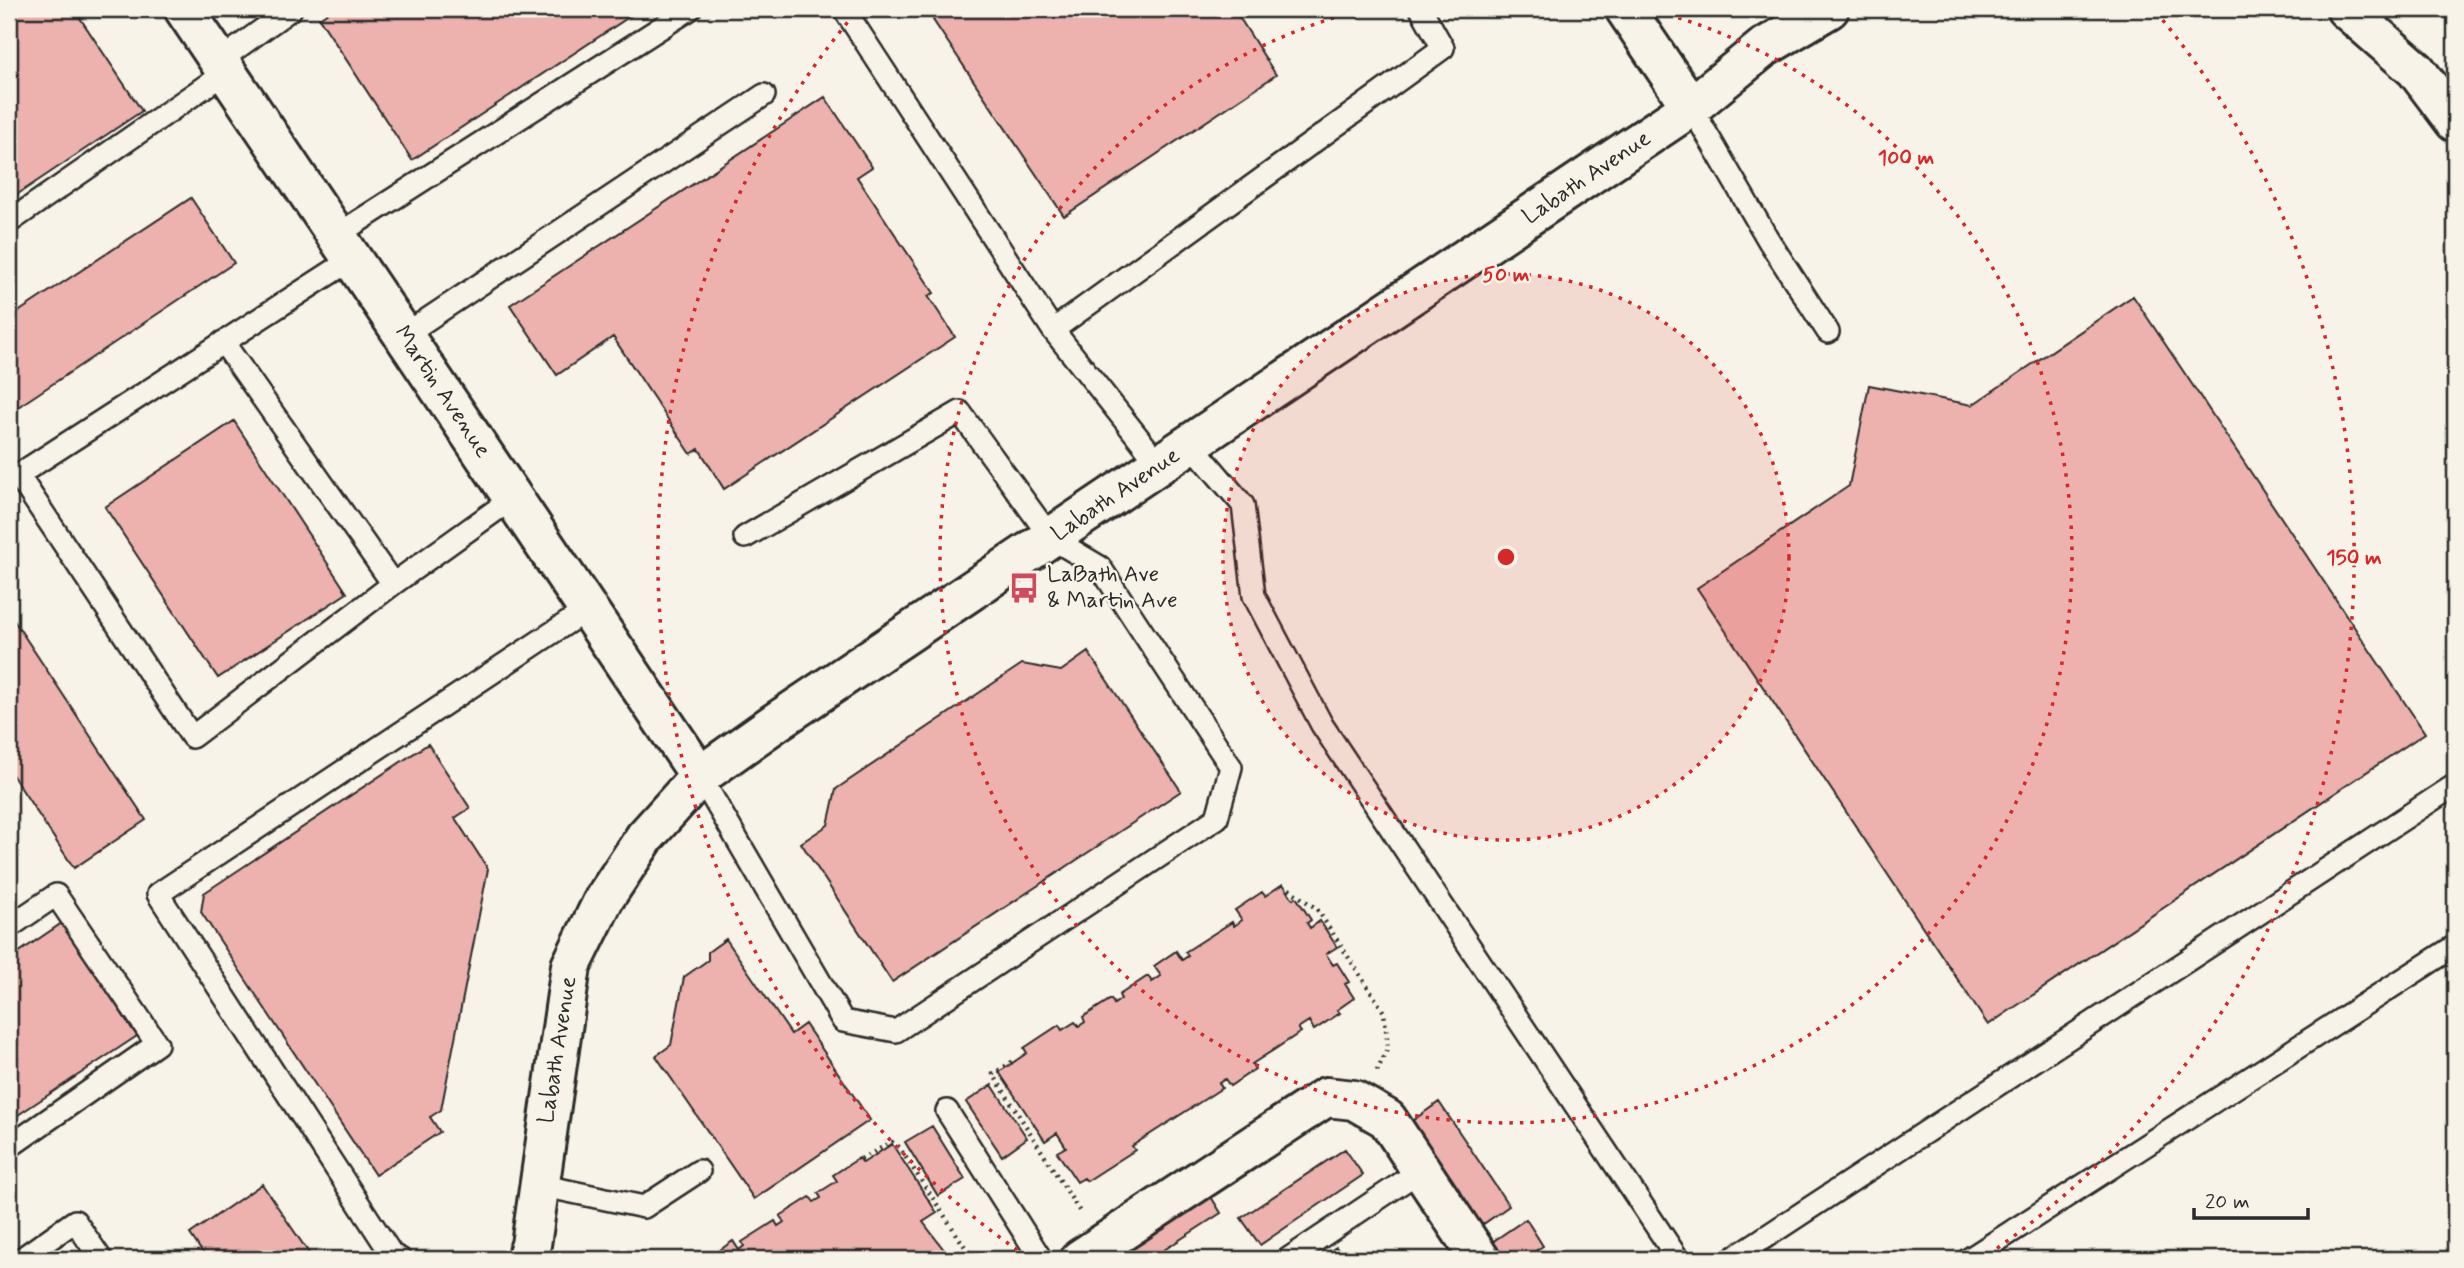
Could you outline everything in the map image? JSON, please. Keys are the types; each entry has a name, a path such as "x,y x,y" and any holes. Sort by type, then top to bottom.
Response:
{"street":[{"name":"Martin Avenue","path":"184,9 700,776"},
{"path":"1625,9 1691,107"},
{"name":"Labath Avenue","path":"526,1259 531,1245 571,966 604,899 645,838 700,776 776,722 1691,107 1763,48 1829,9"},
{"path":"2346,9 2416,70 2454,116"},
{"path":"1080,1259 1325,1097 1354,1100 1387,1119 1480,1259"}],"lane":[{"path":"9,222 223,66 291,9"},
{"path":"513,498 393,584 192,737 18,475 223,342 344,247 690,9"},
{"path":"844,9 1053,330 1160,465"},
{"path":"1053,330 1443,48 1421,9"},
{"path":"404,335 764,95"},
{"path":"1691,107 1769,241 1828,332"},
{"path":"223,342 393,584"},
{"path":"700,776 843,1021 896,1031 1217,818 1231,767 1100,568 1051,538 960,412 745,537"},
{"path":"1191,444 1243,505 1254,596 1322,725 1678,1259"},
{"path":"400,1259 392,1255 158,894 588,609"},
{"path":"1732,1259 2455,785"},
{"path":"9,928 56,895 157,1045 9,1147"},
{"path":"1969,1259 2455,946"},
{"path":"947,1111 1041,1259"},
{"path":"539,1185 644,1207 699,1171"},
{"path":"1289,1259 1421,1171"},
{"path":"21,1259 75,1222 101,1259"}],"path":[{"path":"1013,1062 993,1074 1082,1211 1074,1217"},
{"path":"861,1160 887,1143 892,1142 899,1147 973,1259"}],"building":[{"path":"9,9 74,9 142,111 9,200"},
{"path":"333,9 641,9 412,160 319,18"},
{"path":"949,9 1234,9 1276,75 1064,216 933,20"},
{"path":"825,97 872,167 857,177 934,293 928,296 955,337 724,489 699,449 691,454 613,337 557,375 510,305"},
{"path":"191,198 234,263 9,413 9,318"},
{"path":"2133,296 2425,733 1988,1025 1697,588 1849,486 1869,385 1972,405"},
{"path":"234,421 347,593 218,678 105,507"},
{"path":"9,613 146,820 74,868 9,770"},
{"path":"1088,652 1181,791 892,982 801,843 828,825 836,789 1022,664 1061,671"},
{"path":"428,744 470,808 455,818 488,869 441,1110 430,1117 440,1132 375,1175 201,912 204,893"},
{"path":"1283,884 1293,899 1296,897 1311,920 1307,923 1310,928 1320,921 1337,947 1326,954 1333,965 1337,963 1349,982 1345,984 1354,998 1337,1010 1340,1013 1314,1030 1309,1021 1298,1028 1301,1032 1252,1064 1255,1069 1230,1086 1225,1079 1219,1083 1222,1088 1132,1146 1135,1150 1087,1181 1084,1178 1077,1182 1057,1152 1066,1147 1057,1133 1045,1141 999,1072 1027,1053 1024,1048 1059,1025 1062,1030 1075,1022 1079,1026 1085,1022 1083,1017 1111,999 1114,1004 1121,999 1119,995 1148,976 1152,982 1161,976 1154,966 1176,951 1182,960 1188,956 1185,952 1232,922 1234,926 1242,920 1235,910 1262,892 1265,896"},
{"path":"62,923 137,1036 9,1121 9,959"},
{"path":"726,939 791,1034 805,1024 870,1120 754,1199 656,1056 671,1045 684,977 708,960 708,952"},
{"path":"992,1085 1027,1138 1002,1156 966,1102"},
{"path":"1439,1102 1509,1206 1482,1225 1412,1121"},
{"path":"932,1126 965,1179 938,1196 905,1142"},
{"path":"892,1144 937,1213 923,1222 951,1259 707,1259 733,1241 739,1250 744,1246 742,1242 775,1221 778,1226 784,1222 780,1216 810,1197 814,1202 821,1198 818,1193 837,1181 833,1175 859,1158 863,1163"},
{"path":"1345,1149 1363,1175 1260,1245 1241,1218"},
{"path":"262,1184 313,1259 207,1259 190,1234"},
{"path":"1205,1187 1221,1213 1150,1259 1094,1259"},
{"path":"1526,1219 1543,1246 1523,1259 1504,1259 1492,1242"},
{"path":"1336,1247 1345,1259 1318,1259"}],"place":[{"name":"LaBath Ave & Martin Ave","path":"1024,588"}]}
